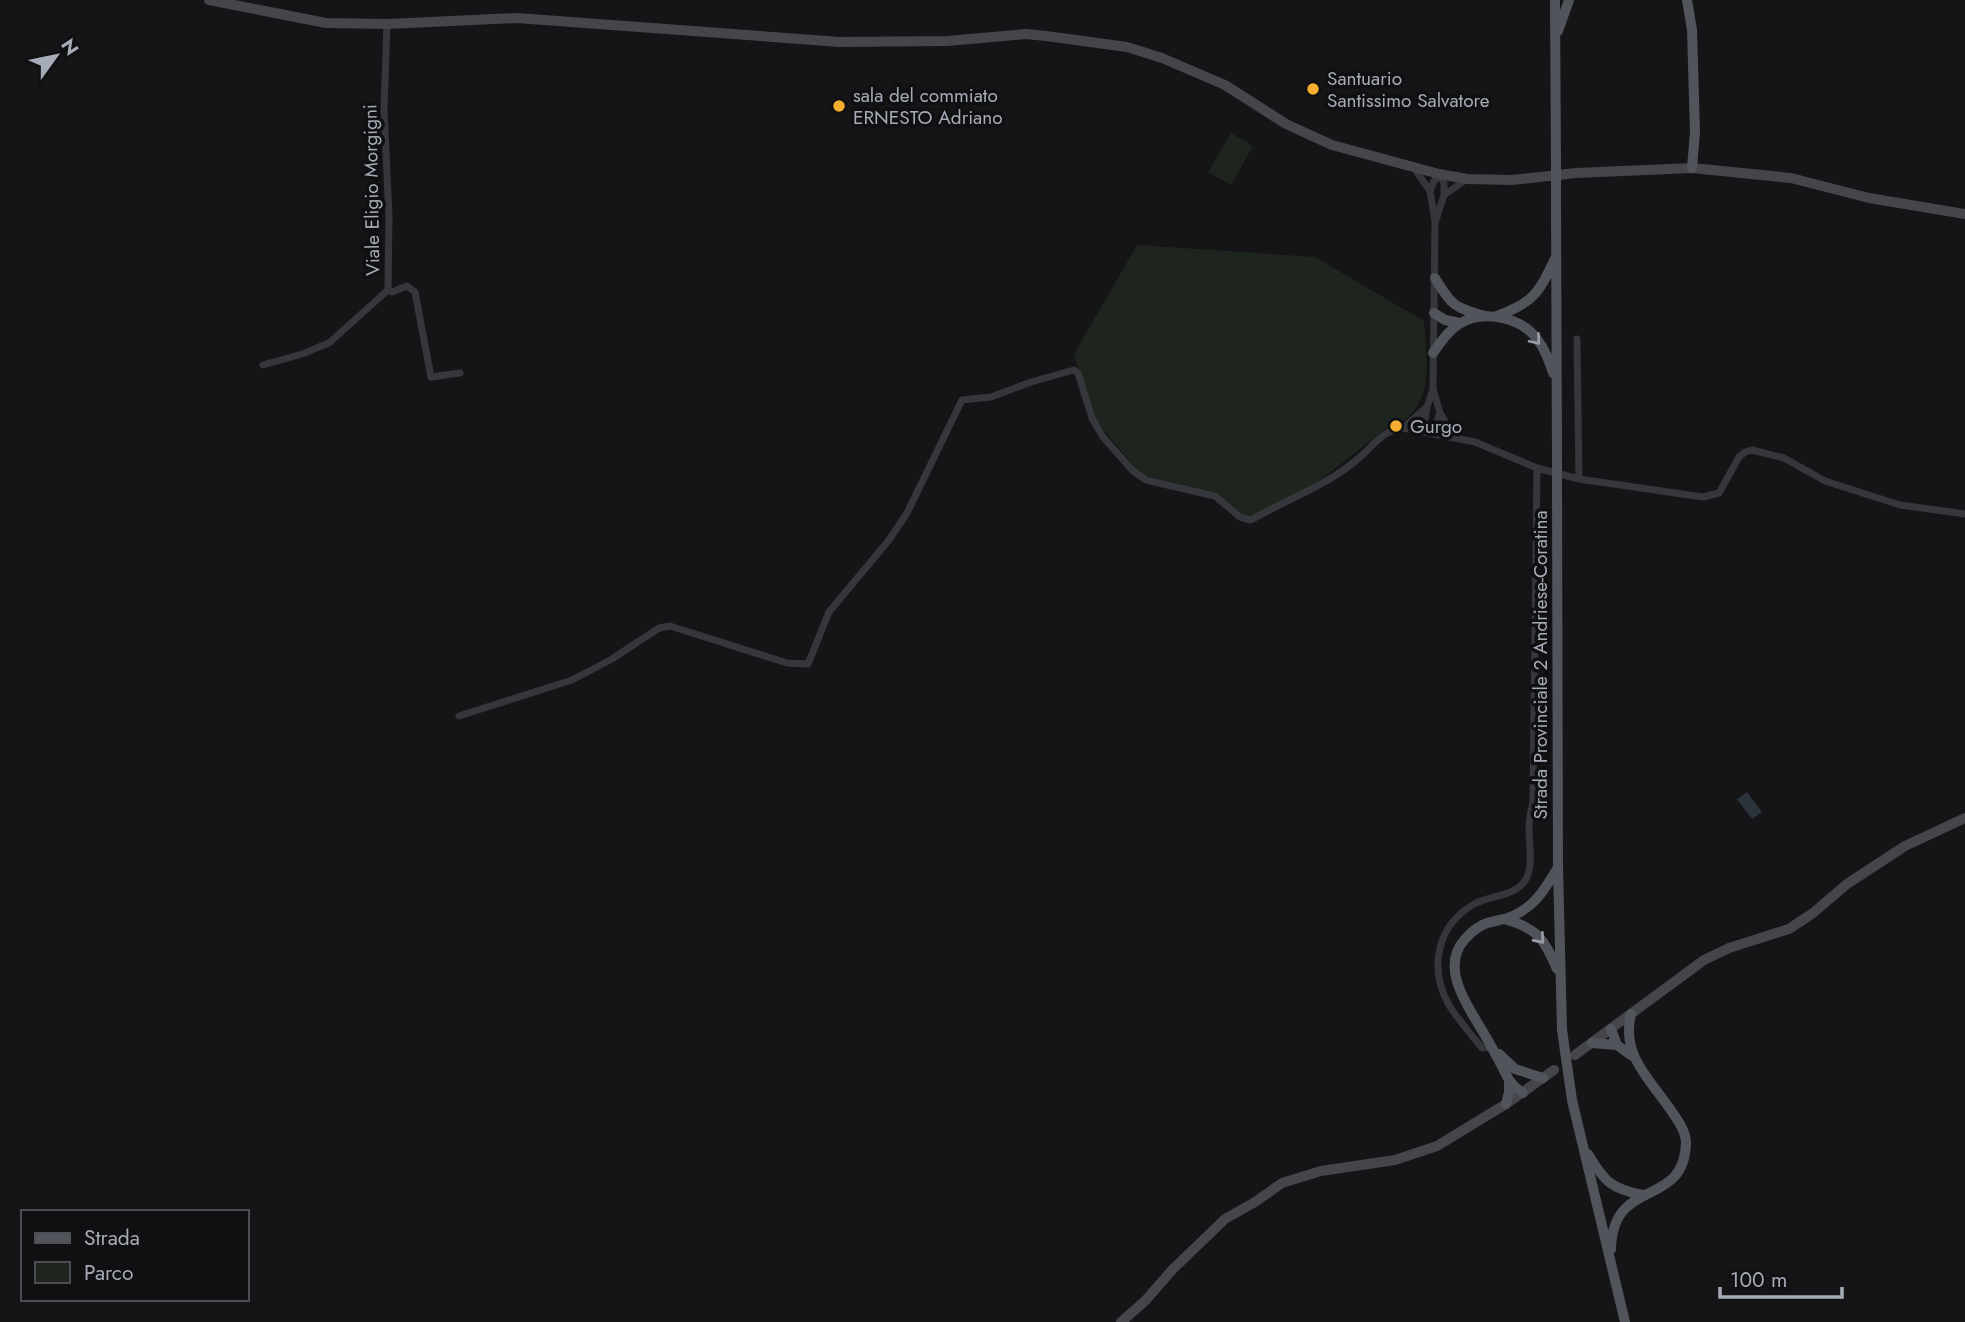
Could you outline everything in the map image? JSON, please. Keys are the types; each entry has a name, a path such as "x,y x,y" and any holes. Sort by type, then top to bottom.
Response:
{"main road":[{"path":"209,0 326,23 387,24 517,18 840,42 947,41 1026,34 1089,41 1127,47 1192,69 1225,85 1286,124 1332,145 1439,174 1467,179 1536,179 1576,173 1692,168 1791,178 1869,198 1965,214"},
{"name":"Strada Provinciale 2 Andriese-Coratina","path":"1555,0 1559,975 1566,1066 1625,1322"},
{"path":"1555,44 1569,0"},
{"path":"1686,0 1692,30 1695,132 1692,168"},
{"path":"1434,313 1445,320 1460,323 1520,308 1532,299 1542,286 1556,257"},
{"path":"1434,278 1457,307"},
{"path":"1434,313 1457,307 1522,326 1536,337 1545,351 1556,383"},
{"path":"1433,353 1447,334 1460,323"},
{"path":"1575,1055 1704,960 1729,948 1789,929 1847,884 1905,846 1965,818"},
{"path":"1523,1093 1509,1080 1463,997 1456,980 1454,963 1460,945 1471,932 1486,923 1504,919 1528,908 1542,895 1558,867"},
{"path":"1504,919 1522,924 1536,932 1546,943 1559,975"},
{"path":"1623,1045 1631,1014"},
{"path":"1611,1029 1678,1121 1686,1140 1683,1165 1673,1180 1627,1206 1616,1220 1612,1236 1611,1266"},
{"path":"1592,1043 1623,1045"},
{"path":"1492,1046 1515,1069 1523,1093"},
{"path":"1515,1069 1543,1078"},
{"path":"1121,1322 1225,1219 1282,1183 1321,1171 1414,1155 1437,1146 1523,1093 1554,1070"},
{"path":"1506,1104 1509,1080"},
{"path":"1583,1146 1607,1182 1621,1191 1643,1195"}],"street":[{"name":"Viale Eligio Morgigni","path":"263,365 329,343 388,290 389,217 384,110 387,24"},
{"path":"1414,168 1430,191 1435,221 1433,389 1440,413 1455,437"},
{"path":"1430,191 1439,174"},
{"path":"1435,221 1444,195 1444,183 1439,174"},
{"path":"1444,195 1467,179"},
{"path":"388,290 392,292 407,286 415,292 430,377 460,373"},
{"path":"1577,339 1579,479"},
{"path":"459,716 572,680 612,659 659,628 670,626 787,663 808,664 829,612 889,540 907,513 962,400 991,397 1074,370 1078,373 1092,418 1103,437 1133,471 1146,480 1215,496 1240,517 1251,520 1318,487 1358,459 1384,434 1392,429 1403,428 1475,442 1537,468 1579,479 1703,497 1713,496 1723,489 1738,457 1752,450 1784,458 1825,481 1900,505 1965,514"},
{"path":"1428,432 1425,420 1433,389"},
{"path":"1403,428 1427,407"},
{"path":"1428,432 1436,424 1440,413"},
{"path":"1492,1046 1482,1048 1449,1005 1439,983 1437,957 1443,936 1458,917 1476,903 1513,891 1522,885 1528,875 1529,824 1533,802 1537,468"}],"green space":[{"path":"1231,133 1253,146 1231,185 1208,172"},
{"name":"Gurgo","path":"1137,245 1315,257 1424,321 1427,371 1421,400 1413,412 1401,422 1384,430 1314,485 1251,516 1241,513 1215,492 1147,476 1136,469 1095,419 1074,354"}],"shaded area":[{"path":"1747,792 1762,812 1752,819 1737,799"}],"place":[{"name":"Santuario Santissimo Salvatore","path":"1313,89"},
{"name":"sala del commiato ERNESTO Adriano","path":"839,106"},
{"name":"Gurgo","path":"1396,426"}]}
